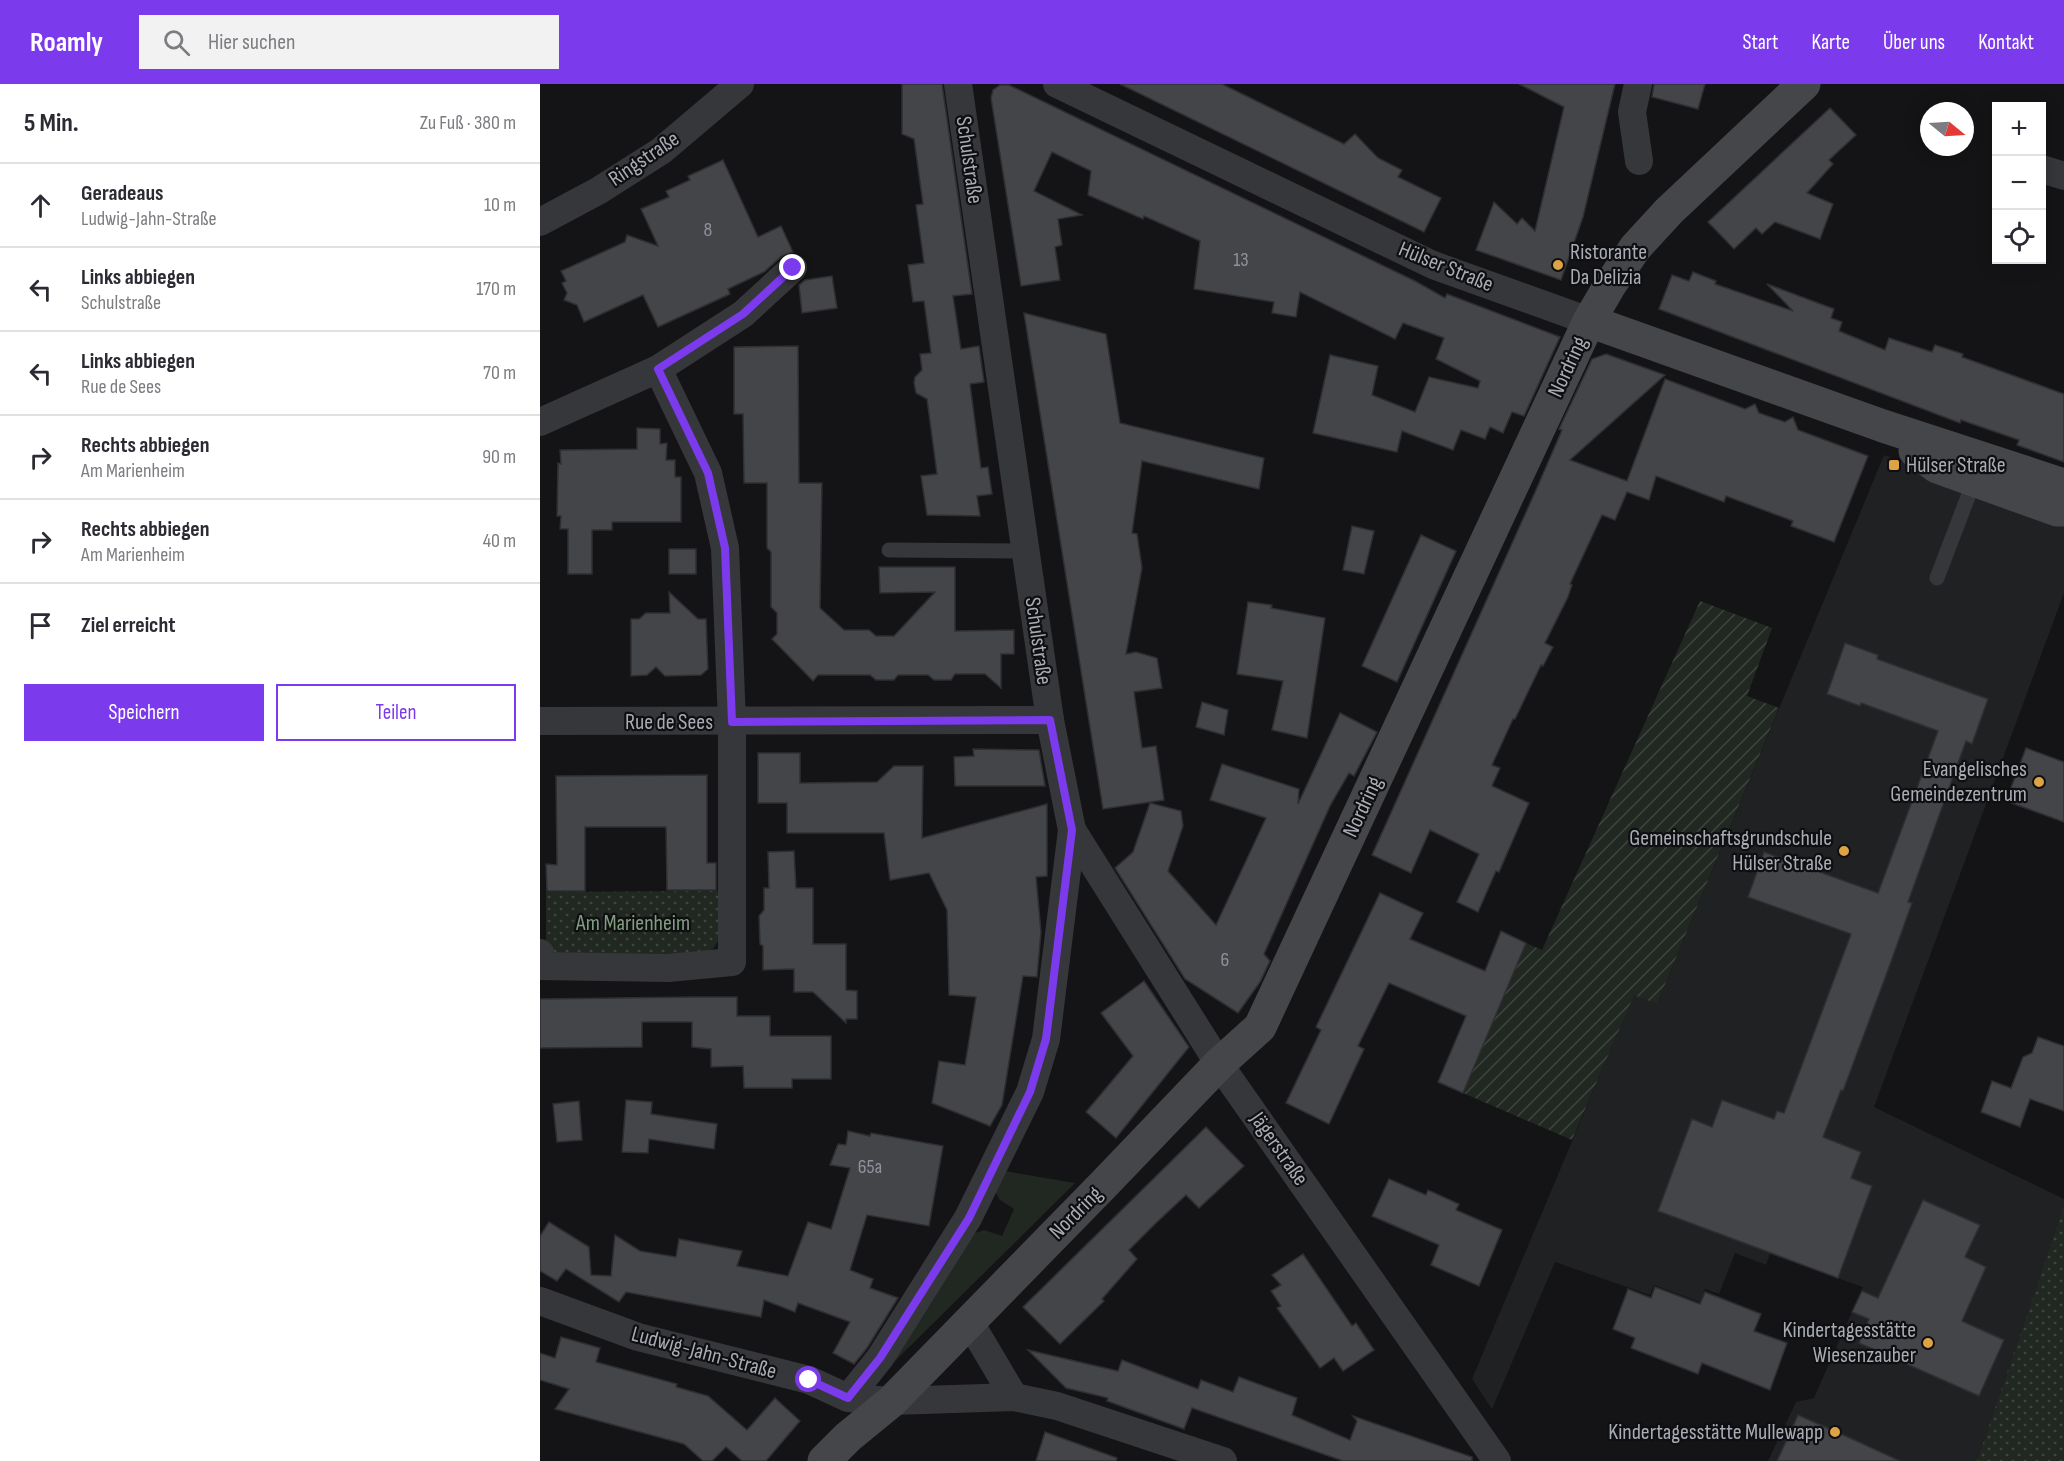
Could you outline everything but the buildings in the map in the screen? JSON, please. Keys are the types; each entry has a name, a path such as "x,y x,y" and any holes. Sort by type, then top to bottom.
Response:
{"main road":[{"name":"Nordring","path":"824,1461 848,1437 892,1401 1219,1064 1260,1027 1589,321 1635,248 1669,211 1804,84"},
{"name":"Hülser Straße","path":"1589,321 1883,426 2064,485"},
{"name":"Hülser Straße","path":"1883,426 1937,467 2057,510 2064,510"}],"street":[{"name":"Ringstraße","path":"540,222 598,191 661,151 740,84"},
{"name":"Schulstraße","path":"848,1398 880,1358 969,1218 1030,1092 1046,1039 1072,830 1050,720 958,84"},
{"name":"Hülser Straße","path":"1057,84 1433,265 1589,321"},
{"path":"1638,84 1632,112 1639,161"},
{"path":"2046,170 2064,176"},
{"path":"540,423 658,369 743,314 793,268"},
{"path":"540,952 540,966 668,968 732,962 732,722 725,548 708,473 658,369"},
{"name":"Rue de Sees","path":"540,721 1050,720"},
{"name":"Jägerstraße","path":"1072,830 1219,1064 1497,1461"},
{"name":"Ludwig-Jahn-Straße","path":"540,1301 638,1337 809,1380 848,1398 892,1401 1014,1397 1057,1406 1223,1461"},
{"path":"969,1321 1014,1397"}],"lane":[{"path":"1937,578 1974,481"},
{"path":"889,550 1025,551"}],"shaded area":[{"name":"Gemeinschaftsgrundschule Hülser Straße","path":"1884,455 2064,520 2064,593 1874,1107 2064,1199 2064,1205 1977,1461 1768,1461 1796,1402 1814,1398 1863,1287 1770,1254 1766,1265 1735,1253 1719,1294 1705,1289 1700,1302 1654,1285 1650,1295 1555,1262 1492,1409 1472,1379 1634,994 1657,1004"}],"green space":[{"path":"1700,601 1772,628 1747,696 1779,708 1657,1004 1634,995 1572,1140 1463,1093 1526,943 1542,950"},
{"name":"Am Marienheim","path":"719,891 719,939 713,949 699,954 564,956 552,951 546,939 546,892"},
{"path":"1004,1171 1075,1183 886,1370 969,1235 984,1230 1002,1236 1014,1209 1000,1200 994,1190"},
{"path":"2064,1205 2064,1461 1977,1461"}],"place":[{"name":"Ristorante Da Delizia","path":"1558,265"},
{"name":"Hülser Straße","path":"1894,465"},
{"name":"Evangelisches Gemeindezentrum","path":"2039,782"},
{"name":"Gemeinschaftsgrundschule Hülser Straße","path":"1844,851"},
{"name":"Kindertagesstätte Wiesenzauber","path":"1928,1343"},
{"name":"Kindertagesstätte Mullewapp","path":"1835,1432"}],"route":[{"path":"793,268 743,314 658,369 708,473 725,548 732,722 1050,720 1072,830 1046,1039 1030,1092 969,1218 880,1358 848,1398 809,1380"}]}
